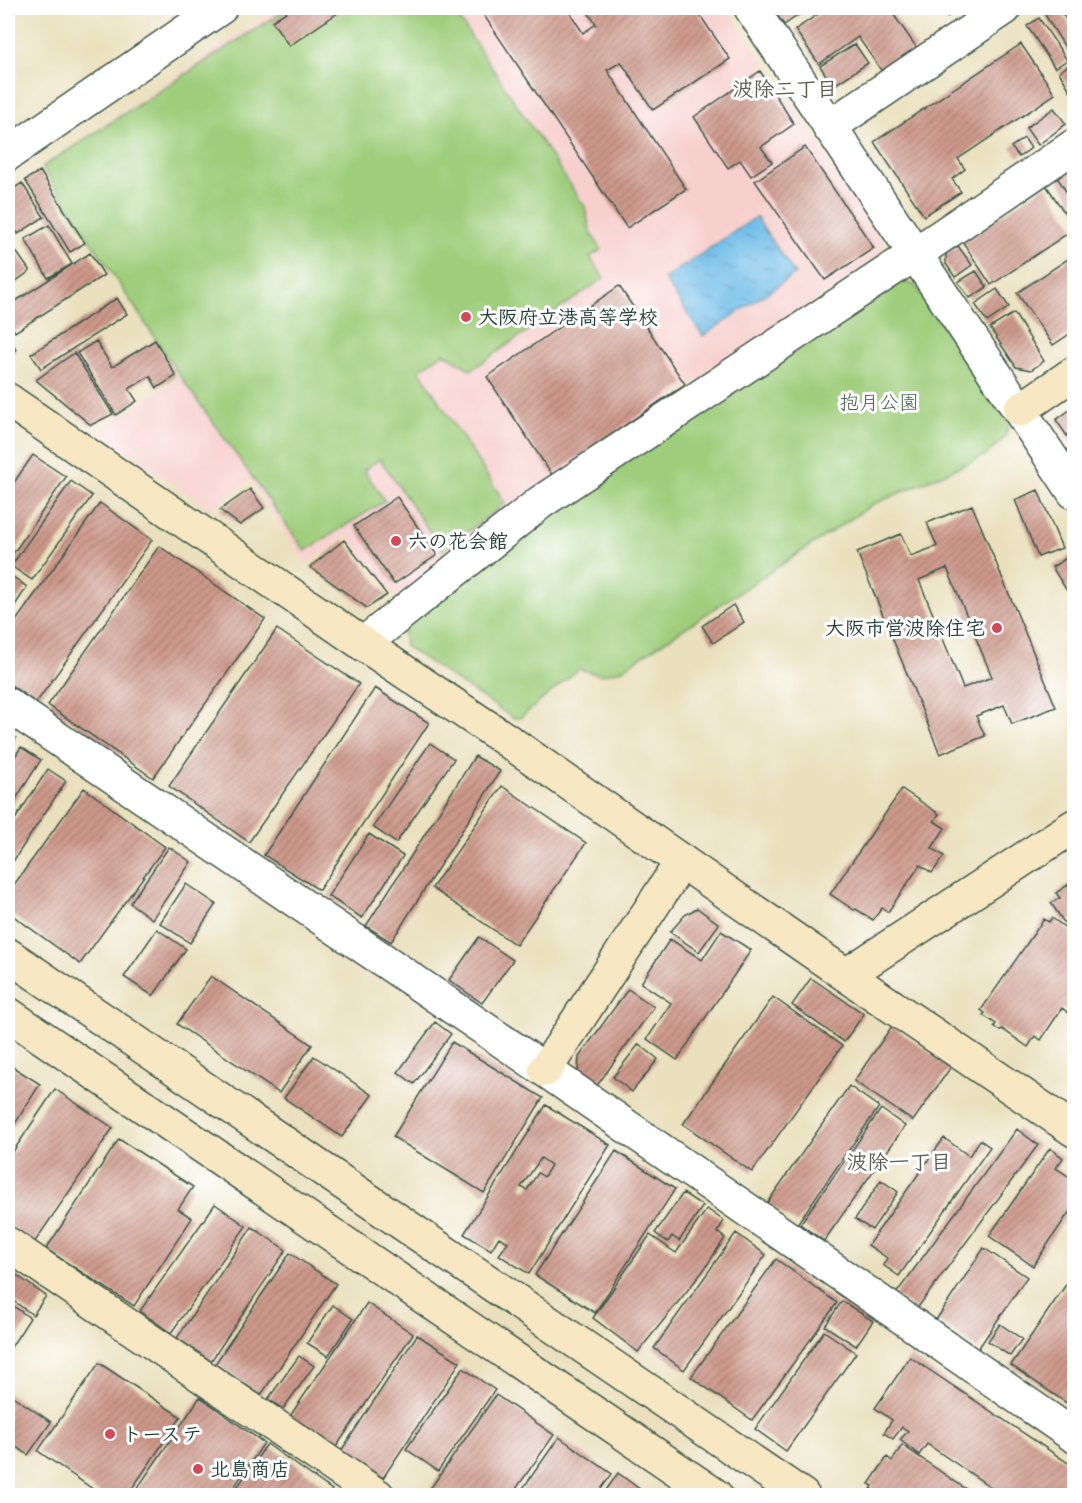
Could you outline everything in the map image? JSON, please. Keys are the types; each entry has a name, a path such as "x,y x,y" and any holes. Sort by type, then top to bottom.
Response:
{"street":[{"path":"8,154 220,8"},
{"path":"751,8 1074,492"},
{"path":"829,127 1005,8"},
{"path":"363,644 541,502 1074,146"},
{"path":"1020,410 1074,374"},
{"path":"8,400 1074,1130"},
{"path":"8,705 545,1070 1074,1436"},
{"path":"846,975 1074,826"},
{"path":"545,1070 681,861"},
{"path":"8,955 803,1496"},
{"path":"8,1014 716,1496"},
{"path":"392,1274 419,1234"},
{"path":"8,1244 378,1496"}],"shaded area":[{"name":"大阪府立港高等学校","path":"278,8 726,8 884,240 880,257 534,491 396,599 347,536 305,564 250,480 210,509 98,433 180,376 42,167"}],"green space":[{"path":"288,8 452,8 585,207 590,230 601,250 590,257 604,278 471,370 444,353 419,370 505,503 443,551 380,459 364,470 385,501 305,551 180,376 42,167"},
{"name":"抱月公園","path":"898,281 915,285 1009,424 1005,437 986,455 872,505 621,670 600,675 579,669 520,718 513,718 405,646 403,628 546,511"}],"water":[{"path":"756,217 795,274 703,336 664,279"}],"building":[{"path":"292,8 345,8 289,46 272,21"},
{"path":"479,8 567,8 583,33 596,24 585,8 695,8 730,59 653,110 621,62 607,70 686,189 627,228"},
{"path":"772,8 809,8 784,25"},
{"path":"827,8 889,8 917,48 883,73 858,37 819,64 795,30"},
{"path":"941,8 961,8 947,17"},
{"path":"1059,8 1074,32 1074,55 1071,57 1045,15"},
{"path":"1066,8 1074,8 1074,19"},
{"path":"1039,18 1067,60 1055,68 1027,26"},
{"path":"855,44 868,63 833,86 820,66"},
{"path":"1021,44 1055,94 958,159 965,169 952,179 961,192 924,216 874,142"},
{"path":"1074,62 1074,97 1059,72"},
{"path":"760,71 794,124 761,147 772,162 751,176 740,160 728,168 694,117"},
{"path":"1054,108 1066,124 1038,145 1026,128"},
{"path":"1024,138 1031,148 1019,157 1011,147"},
{"path":"805,147 874,248 825,280 755,181"},
{"path":"1074,161 1074,204 1055,174"},
{"path":"40,171 85,243 70,252 25,180"},
{"path":"22,183 44,217 18,234 8,218 8,192"},
{"path":"1046,185 1074,229 991,285 962,241"},
{"path":"49,225 72,264 48,278 25,239"},
{"path":"8,240 30,271 8,287"},
{"path":"958,246 972,265 955,277 946,264 946,254"},
{"path":"90,253 104,275 15,332 8,321 8,306"},
{"path":"1074,255 1074,331 1053,345 1017,293"},
{"path":"976,271 987,287 970,298 958,282"},
{"path":"619,286 685,384 552,475 487,377"},
{"path":"997,289 1009,307 987,322 975,304"},
{"path":"117,298 127,314 41,369 31,354"},
{"path":"1014,313 1044,361 1031,370 1016,367 990,328"},
{"path":"8,335 16,350 8,356"},
{"path":"155,340 176,376 157,388 150,376 129,389 137,401 116,415 77,353 96,341 112,367"},
{"path":"74,353 113,414 91,425 36,380"},
{"path":"1074,407 1074,446 1056,420"},
{"path":"33,455 66,477 8,561 8,491"},
{"path":"71,481 92,496 32,580 11,566"},
{"path":"250,489 264,508 240,525 220,510"},
{"path":"1038,490 1062,548 1038,557 1015,500"},
{"name":"六の花会館","path":"397,497 437,555 394,584 354,526"},
{"path":"100,503 152,540 36,703 8,683 8,632"},
{"name":"大阪市営波除住宅","path":"972,505 1056,707 1012,724 1004,705 976,716 985,736 940,754 857,552 901,534 911,556 937,546 927,523","holes":["947,568 992,677 963,688 919,580"]},
{"path":"344,540 387,595 367,608 310,567"},
{"path":"159,546 265,619 153,778 48,705"},
{"path":"1073,554 1074,586 1067,591 1052,567"},
{"path":"9,574 27,587 8,616 8,576"},
{"path":"1074,603 1074,616 1068,606"},
{"path":"733,605 744,622 713,643 702,626"},
{"path":"277,629 359,684 249,842 169,786"},
{"path":"375,688 429,723 319,890 264,855"},
{"path":"8,733 16,738 8,750"},
{"path":"430,743 454,759 396,843 373,827"},
{"path":"21,747 41,760 8,811 8,767"},
{"path":"475,756 500,771 391,942 366,926"},
{"path":"48,769 66,781 8,869 8,830"},
{"path":"502,786 586,843 516,945 432,888"},
{"path":"84,788 165,847 80,964 8,912 8,893"},
{"path":"902,789 939,814 934,821 945,828 932,848 944,856 932,873 920,865 888,912 882,908 873,920 830,894"},
{"path":"369,834 403,856 362,918 328,896"},
{"path":"169,847 191,862 152,919 130,903"},
{"path":"1074,881 1074,918 1065,924 1051,903 1060,898 1056,893"},
{"path":"186,884 216,904 190,943 160,923"},
{"path":"697,908 719,924 699,952 670,932 685,915"},
{"path":"1052,918 1074,934 1074,1017 1062,1008 1041,1040 1035,1036 1028,1047 1002,1029 1000,1031 994,1027 996,1024 983,1015 985,1013 981,1010 1044,919 1049,922"},
{"path":"157,929 186,949 153,996 124,977"},
{"path":"721,931 751,950 677,1060 647,1039 671,1003 641,983 670,939 702,960"},
{"path":"479,937 513,960 482,1003 449,980"},
{"path":"211,976 312,1045 279,1093 177,1024"},
{"path":"811,978 864,1014 844,1042 792,1005"},
{"path":"628,989 654,1007 596,1087 578,1074 579,1057"},
{"path":"773,997 842,1046 752,1172 683,1124"},
{"path":"435,1022 451,1034 414,1084 398,1072"},
{"path":"892,1026 951,1067 913,1121 854,1081"},
{"path":"452,1042 543,1098 484,1193 393,1137"},
{"path":"639,1044 658,1059 632,1092 613,1077"},
{"path":"314,1056 372,1095 342,1137 284,1098"},
{"path":"8,1064 40,1084 8,1135"},
{"path":"849,1086 879,1107 797,1224 767,1203"},
{"path":"55,1089 113,1128 34,1243 8,1225 8,1159"},
{"path":"546,1105 610,1145 529,1274 499,1255 508,1242 499,1237 491,1250 464,1234","holes":["541,1158 551,1165 544,1177 538,1173 527,1190 521,1187"]},
{"path":"881,1109 905,1126 824,1241 800,1224"},
{"path":"1017,1129 1038,1145 916,1310 895,1295"},
{"path":"944,1138 969,1156 980,1140 990,1147 899,1276 883,1265 887,1258 868,1245"},
{"path":"119,1139 193,1187 178,1209 192,1218 134,1306 46,1249"},
{"path":"1050,1148 1063,1158 1056,1168 1074,1180 1074,1205 1033,1266 989,1236"},
{"path":"616,1151 675,1189 595,1313 535,1275"},
{"path":"881,1180 898,1192 872,1230 855,1219"},
{"path":"683,1193 703,1206 679,1241 672,1236 668,1242 655,1233"},
{"path":"215,1204 246,1226 171,1333 140,1311"},
{"path":"707,1209 724,1221 717,1232 725,1238 703,1271 638,1352 593,1318 650,1235 676,1253"},
{"path":"252,1227 286,1250 211,1361 177,1338"},
{"path":"736,1233 766,1255 684,1370 654,1348"},
{"path":"984,1248 1027,1277 978,1349 936,1320"},
{"path":"290,1253 336,1284 261,1395 215,1364"},
{"path":"776,1259 837,1303 752,1420 691,1377"},
{"path":"8,1269 46,1296 33,1315 8,1297"},
{"path":"1074,1273 1074,1408 1011,1365"},
{"path":"842,1301 873,1321 856,1346 825,1326"},
{"path":"8,1302 30,1318 8,1352"},
{"path":"367,1303 413,1334 336,1447 290,1416"},
{"path":"333,1305 353,1319 328,1356 307,1343"},
{"path":"1000,1324 1022,1339 1010,1356 988,1341"},
{"path":"824,1331 856,1353 786,1451 755,1429"},
{"path":"417,1335 460,1362 383,1478 341,1451"},
{"path":"299,1356 314,1366 283,1409 268,1399"},
{"path":"910,1357 1074,1467 1074,1496 1004,1496 927,1444 919,1455 900,1440 908,1431 902,1427 893,1439 884,1433 892,1420 875,1408"},
{"name":"トーステ","path":"99,1363 181,1417 127,1496 103,1496 38,1451"},
{"path":"463,1368 495,1390 438,1471 406,1449"},
{"path":"8,1393 51,1422 28,1455 8,1441"},
{"path":"496,1395 554,1435 511,1496 425,1496"},
{"name":"北島商店","path":"200,1397 264,1443 228,1496 132,1496"},
{"path":"559,1437 612,1474 596,1496 528,1496 521,1491"},
{"path":"267,1444 332,1490 328,1496 231,1496"},
{"path":"902,1445 976,1496 867,1496 873,1486 869,1484 887,1457 892,1461"},
{"path":"618,1473 649,1496 602,1496"}],"place":[{"name":"大阪府立港高等学校","path":"466,317"},
{"name":"六の花会館","path":"396,541"},
{"name":"大阪市営波除住宅","path":"997,628"},
{"name":"トーステ","path":"110,1434"},
{"name":"北島商店","path":"198,1469"}],"district":[{"name":"波除二丁目","path":"785,89"},
{"name":"波除一丁目","path":"899,1162"}]}
